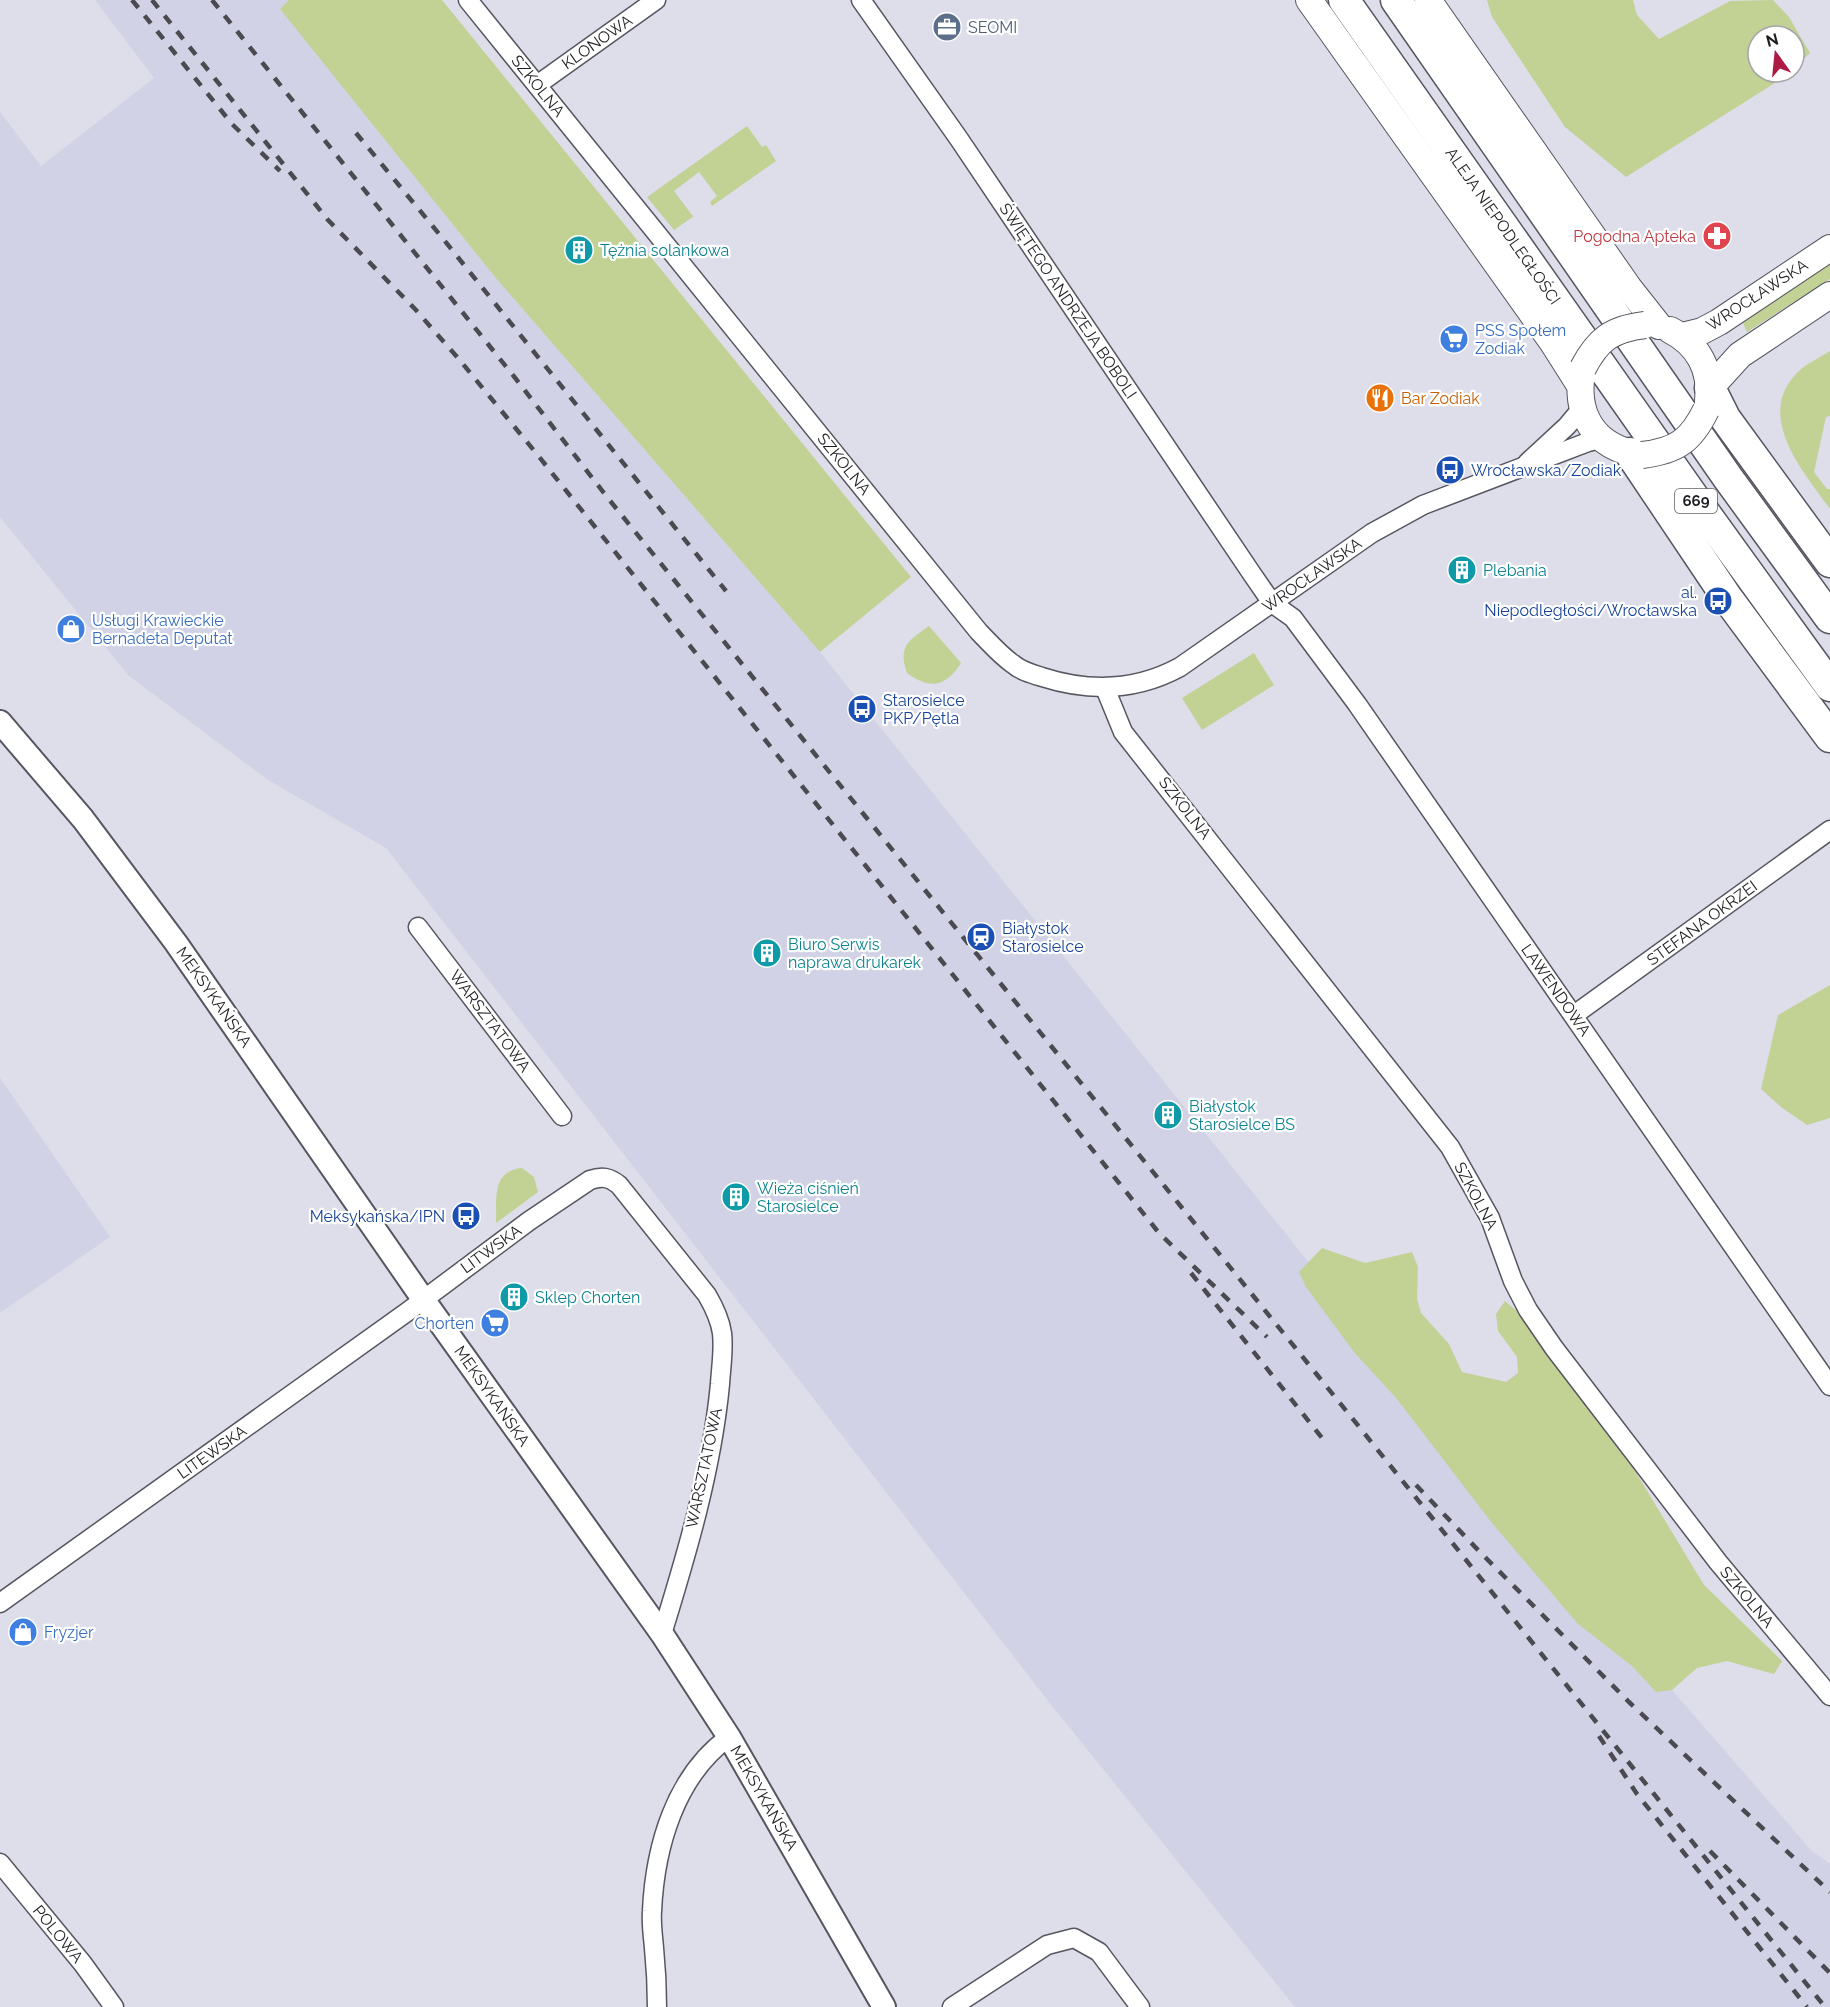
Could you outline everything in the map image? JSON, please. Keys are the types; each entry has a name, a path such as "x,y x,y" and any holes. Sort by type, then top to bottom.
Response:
{"main road":[{"path":"1309,0 1553,343 1581,387 1586,420 1601,439 1620,450 1636,454 1663,452 1682,443 1697,429 1708,399 1740,355 1830,295"},
{"name":"ALEJA NIEPODLEGŁOŚCI","path":"1344,0 1704,512 1830,686"},
{"name":"669","path":"1395,0 1714,458 1830,618"},
{"path":"1428,0 1629,288 1652,326"},
{"name":"WROCŁAWSKA","path":"1682,336 1702,331 1719,322 1830,248"},
{"path":"1581,387 1592,351 1607,337 1625,328 1652,326 1682,336 1702,359 1707,374 1708,399 1725,418 1830,562"},
{"path":"1636,454 1728,599 1830,737"}],"street":[{"name":"SZKOLNA","path":"468,0 979,633 1014,666 1066,685 1105,688 1124,732 1450,1147 1490,1218 1513,1281 1528,1310 1554,1348 1718,1562 1830,1696"},
{"name":"KLONOWA","path":"537,85 656,0"},
{"name":"ŚWIĘTEGO ANDRZEJA BOBOLI","path":"861,0 959,139 1272,603"},
{"name":"WROCŁAWSKA","path":"1524,466 1567,426 1581,387"},
{"name":"WROCŁAWSKA","path":"1105,688 1138,684 1162,677 1180,668 1372,533 1424,505 1601,439"},
{"name":"LAWENDOWA","path":"1272,603 1293,618 1357,704 1830,1386"},
{"name":"MEKSYKAŃSKA","path":"0,722 83,819 176,943 423,1299 662,1634 729,1737 884,2007"},
{"name":"STEFANA OKRZEI","path":"1574,1015 1830,830"},
{"name":"WARSZTATOWA","path":"418,927 561,1116"},
{"name":"WARSZTATOWA","path":"559,1200 590,1180 599,1177 608,1178 619,1185 707,1295 717,1313 722,1333 723,1350 717,1420 684,1563 662,1634"},
{"name":"LITWSKA","path":"423,1299 559,1200"},
{"name":"LITEWSKA","path":"0,1603 423,1299"},
{"path":"657,2007 652,1913 658,1858 672,1809 699,1765 729,1737"},
{"name":"POLOWA","path":"0,1863 83,1964 114,2007"},
{"path":"952,2007 1047,1945 1074,1938 1099,1952 1140,2007"}],"shaded area":[{"path":"95,0 289,0 280,9 495,277 820,652 1406,1384 1812,1851 1830,1864 1830,2007 1295,2007 1049,1702 386,848 268,780 129,676 0,517 0,112 41,166 154,78"},
{"path":"0,1078 110,1237 0,1313"}],"green space":[{"path":"289,0 442,0 911,577 820,652 495,277 280,9"},
{"path":"1487,0 1633,0 1637,15 1659,39 1730,1 1773,0 1793,24 1746,24 1746,84 1773,84 1626,177 1565,127 1492,17"},
{"path":"747,126 762,147 766,145 776,161 712,206 710,202 717,196 699,172 674,191 694,216 674,230 647,197"},
{"path":"1830,263 1830,279 1747,332 1742,321"},
{"path":"1830,351 1830,416 1826,417 1814,472 1827,489 1830,489 1830,509 1797,462 1788,444 1782,426 1780,408 1785,391 1796,374"},
{"path":"929,626 961,663 949,677 930,684 907,673 904,664 904,650 910,640"},
{"path":"1254,653 1274,685 1202,730 1182,698"},
{"path":"1830,985 1830,1118 1807,1125 1781,1107 1761,1089 1778,1015"},
{"path":"522,1168 534,1177 538,1192 496,1223 496,1196 500,1180 512,1170"},
{"path":"1322,1248 1365,1263 1412,1252 1418,1267 1417,1299 1421,1313 1449,1344 1462,1372 1506,1382 1518,1373 1517,1357 1498,1331 1496,1314 1505,1301 1526,1319 1635,1471 1704,1585 1782,1661 1774,1674 1727,1661 1697,1668 1672,1690 1656,1692 1632,1666 1578,1624 1492,1523 1397,1399 1354,1352 1306,1287 1299,1272"}],"railway":[{"path":"132,0 232,124 280,171"},
{"path":"152,0 328,220 415,309 536,453 1159,1233 1267,1337"},
{"path":"212,0 516,379 607,497 1825,2007"},
{"path":"356,133 726,591"},
{"path":"1191,1273 1326,1443"},
{"path":"1416,1485 1629,1702 1830,1892"},
{"path":"1599,1736 1637,1794 1807,2007"},
{"path":"1710,1851 1830,1973"}],"place":[{"name":"SEOMI","path":"947,27"},
{"name":"Pogodna Apteka","path":"1717,236"},
{"name":"Tężnia solankowa","path":"579,250"},
{"name":"PSS Społem Zodiak","path":"1454,339"},
{"name":"Bar Zodiak","path":"1380,398"},
{"name":"Wrocławska/Zodiak","path":"1450,470"},
{"name":"Plebania","path":"1462,570"},
{"name":"al. Niepodległości/Wrocławska","path":"1718,601"},
{"name":"Usługi Krawieckie Bernadeta Deputat","path":"71,629"},
{"name":"Starosielce PKP/Pętla","path":"862,709"},
{"name":"Białystok Starosielce","path":"981,937"},
{"name":"Biuro Serwis naprawa drukarek","path":"767,953"},
{"name":"Białystok Starosielce BS","path":"1168,1115"},
{"name":"Wieża ciśnień Starosielce","path":"736,1197"},
{"name":"Meksykańska/IPN","path":"466,1216"},
{"name":"Sklep Chorten","path":"514,1297"},
{"name":"Chorten","path":"495,1323"},
{"name":"Fryzjer","path":"23,1632"}]}
